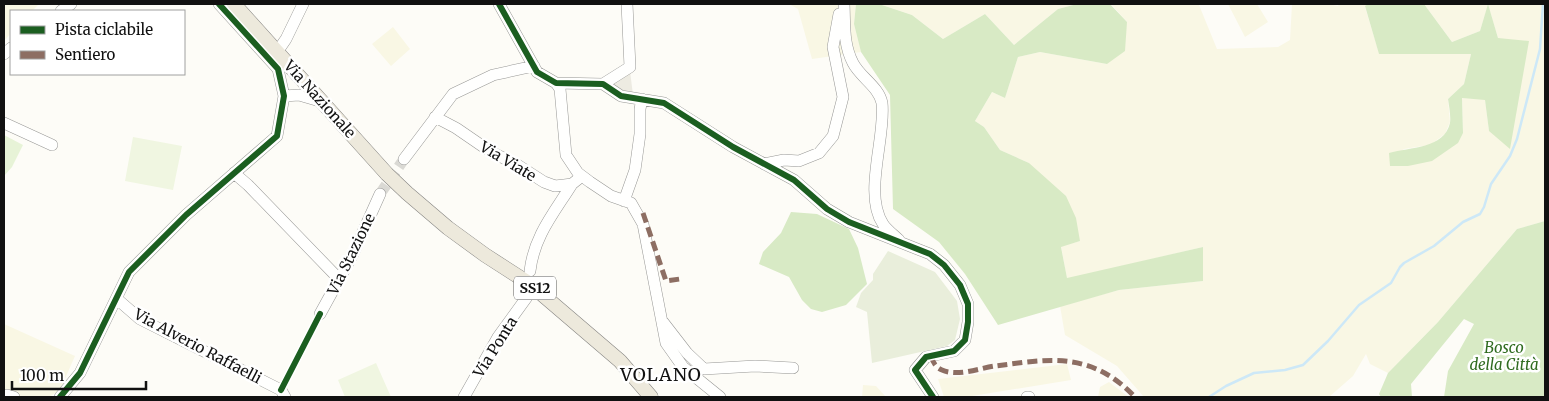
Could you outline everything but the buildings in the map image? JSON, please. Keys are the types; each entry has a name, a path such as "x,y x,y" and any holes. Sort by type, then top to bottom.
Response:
{"main road":[{"name":"Via Nazionale","path":"234,4 387,174 407,193 448,228 530,284 620,361 651,397"}],"street":[{"path":"60,397 80,373 129,272 164,236 277,136 284,96 278,69 219,4"},
{"path":"277,52 286,39 303,4"},
{"path":"499,4 537,72 556,82 602,84 621,96 664,103 733,147 794,180 827,209 849,222 930,254 944,265 960,285 968,304 968,322 964,340 954,351 926,357 915,370 933,397"},
{"path":"602,84 630,68 627,4"},
{"path":"764,164 784,160 800,160 819,153 833,136 843,97 833,47 840,11 844,4"},
{"path":"844,4 845,39 853,64 882,101 875,203 882,223 898,240 910,247"},
{"path":"404,159 453,94 493,74 534,66"},
{"path":"556,82 560,89 566,155 582,176 611,196 631,203 644,224 666,343 683,367 720,397"},
{"path":"284,96 298,95 325,103"},
{"path":"624,201 635,170 642,99"},
{"name":"Via Viate","path":"435,118 456,128 492,152 516,164 544,182 555,186 572,184"},
{"path":"4,123 52,144"},
{"path":"234,173 340,279"},
{"path":"530,271 532,253 545,226 572,184 582,176"},
{"name":"Via Stazione","path":"320,314 353,254 380,194"},
{"name":"Via Ponta","path":"464,397 498,337 527,297"},
{"name":"Via Alverio Raffaelli","path":"117,299 140,319 283,394"},
{"path":"663,322 687,353 704,369 755,366 793,368"}],"shaded area":[{"path":"4,4 39,4 33,10 10,10 10,34 4,41"},
{"path":"789,4 856,4 854,24 861,52 812,59 798,9"},
{"path":"879,4 1077,4 1058,9 1014,45 985,14 943,39 912,15"},
{"path":"1111,4 1203,4 1199,5 1217,49 1278,47 1290,40 1292,4 1328,4 1338,6 1339,4 1368,4 1365,7 1379,53 1471,54 1464,84 1448,99 1450,122 1445,134 1430,145 1404,149 1390,166 1463,133 1462,98 1485,99 1489,131 1498,38 1488,5 1480,31 1452,42 1424,4 1545,4 1545,221 1517,229 1438,322 1388,373 1370,364 1366,354 1353,376 1329,397 1144,397 1117,366 1065,335 1060,306 1119,290 1202,281 1203,247 1067,279 1061,246 1080,241 1029,163 1000,150 984,127 975,121 992,92 1005,98 1018,57 1040,52 1107,64 1127,22"},
{"path":"1228,4 1257,4 1268,22 1245,37"},
{"path":"393,27 410,49 391,66 372,44"},
{"path":"630,71 633,95 607,85"},
{"path":"4,324 75,356 60,390 49,397 24,397 4,391"},
{"path":"1067,364 1071,380 966,397 944,397 938,379"},
{"path":"1109,382 1129,397 1098,397 1100,387"},
{"path":"863,385 876,386 886,397 862,397"}],"green space":[{"path":"856,4 879,4 912,15 943,39 985,14 1014,45 1058,9 1077,4 1110,4 1127,22 1125,51 1107,64 1040,52 1018,57 1005,98 992,92 975,121 984,127 1000,150 1029,163 1066,196 1076,218 1080,241 1061,247 1067,278 1203,247 1203,281 1119,290 998,325 965,274 939,242 893,209 890,95 861,52 854,24"},
{"path":"1368,4 1424,4 1452,42 1480,31 1488,4 1498,38 1529,41 1510,149 1489,131 1485,100 1462,98 1463,133 1458,143 1432,161 1408,166 1390,166 1389,153 1425,146 1441,138 1447,132 1450,123 1448,99 1464,84 1471,54 1379,54 1365,6"},
{"path":"4,135 23,145 12,167 4,176"},
{"path":"133,137 182,146 173,190 125,181"},
{"path":"791,212 817,214 849,229 858,248 867,284 846,305 822,312 811,309 802,300 789,277 759,264 763,252 781,233"},
{"name":"Bosco della Città","path":"1545,221 1545,397 1444,397 1448,371 1474,324 1464,319 1411,384 1412,397 1381,397 1379,394 1388,373 1438,322 1517,229"},
{"path":"888,251 935,272 957,301 960,319 955,340 947,346 872,363 867,312 856,307 861,293 873,280 873,274"},
{"path":"376,363 391,397 345,397 338,380"}],"waterway":[{"path":"1209,397 1226,386 1254,373 1285,370 1303,365 1328,341 1359,305 1391,283 1404,263 1434,246 1463,222 1480,214 1491,184 1510,156 1517,139 1540,49 1543,4"}],"tunnel":[{"path":"380,194 404,159"}],"marked path":[{"path":"643,213 666,281 680,279"},
{"path":"931,356 942,370 954,373 1034,361 1072,362 1107,374 1122,384 1135,397"}],"cycle path":[{"path":"60,397 80,373 129,272 186,215 277,136 284,96 278,69 219,4"},
{"path":"499,4 537,72 556,83 603,84 621,96 664,103 733,147 794,180 827,209 849,222 930,254 944,265 960,285 968,304 968,322 965,340 954,351 926,357 915,370 933,397"},
{"path":"281,390 320,314"}],"district":[{"name":"VOLANO","path":"661,374"}]}
